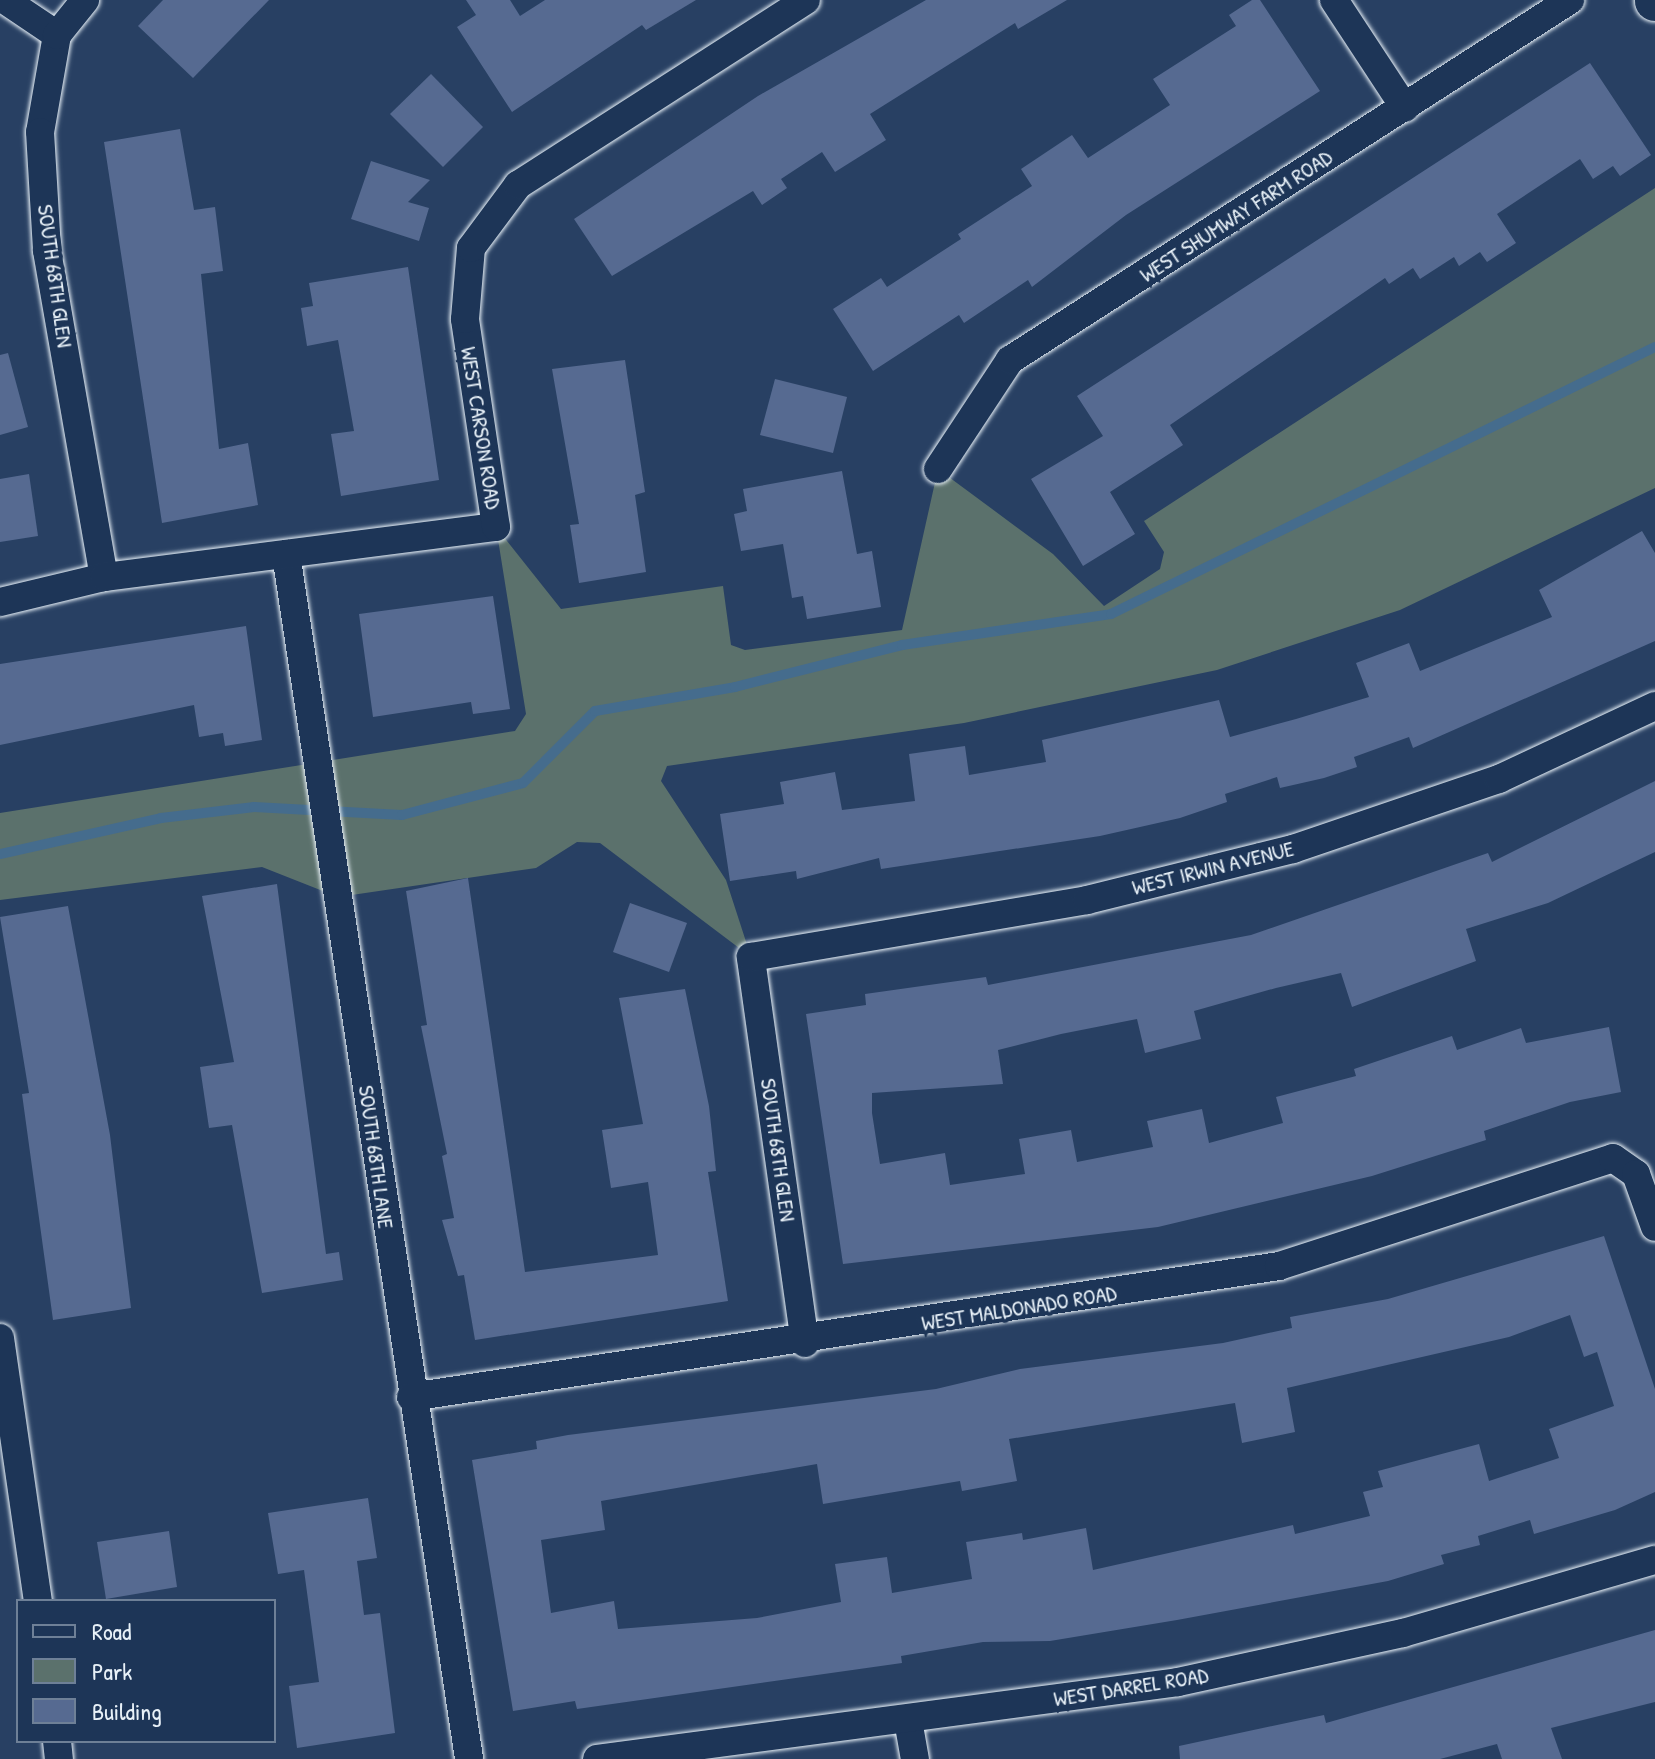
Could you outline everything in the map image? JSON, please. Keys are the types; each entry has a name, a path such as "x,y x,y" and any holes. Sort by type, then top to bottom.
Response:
{"street":[{"path":"5,0 57,35 85,0"},
{"name":"WEST CARSON ROAD","path":"0,602 104,577 496,527 465,319 471,248 518,185 806,0"},
{"path":"1334,0 1405,108"},
{"name":"WEST SHUMWAY FARM ROAD","path":"938,469 1010,360 1570,0"},
{"name":"SOUTH 68TH GLEN","path":"57,35 40,132 47,251 104,577"},
{"name":"SOUTH 68TH LANE","path":"286,554 411,1397 469,1759"},
{"name":"WEST IRWIN AVENUE","path":"751,957 1087,900 1293,849 1499,779 1655,706"},
{"name":"SOUTH 68TH GLEN","path":"751,957 805,1343"},
{"name":"WEST MALDONADO ROAD","path":"411,1397 805,1343 1279,1266 1613,1158 1636,1174 1655,1227"},
{"path":"0,1338 7,1434 38,1599"},
{"name":"WEST DARREL ROAD","path":"597,1759 908,1720 1268,1662 1403,1633 1655,1560"},
{"path":"908,1720 915,1759"}],"green space":[{"path":"1655,188 1655,488 1400,610 1217,670 964,723 667,766 661,781 726,880 751,957 600,843 577,842 536,868 338,897 262,867 0,900 0,813 515,731 526,714 496,527 561,609 723,586 731,645 745,650 902,630 938,469 1053,554 1104,606 1160,569 1164,552 1144,521"}],"building":[{"path":"163,0 269,0 193,78 138,26"},
{"path":"466,0 510,0 520,16 545,0 696,0 646,30 642,25 512,112 457,27 476,15"},
{"path":"926,0 1067,0 1018,29 1015,23 870,114 886,140 835,172 822,152 781,179 787,188 762,205 753,191 612,276 574,219 758,96"},
{"path":"1252,0 1260,0 1320,91 1126,215 1032,287 1028,280 964,323 959,315 873,371 833,309 881,278 887,287 961,239 958,234 1032,186 1021,169 1072,135 1088,158 1170,105 1153,79 1236,26 1229,15"},
{"path":"1590,63 1651,155 1620,176 1613,166 1593,179 1580,159 1497,214 1516,243 1487,262 1480,252 1459,266 1454,257 1420,279 1413,268 1389,284 1385,278 1170,425 1183,445 1110,492 1135,534 1083,566 1031,479 1103,436 1077,396"},
{"path":"431,74 483,127 443,167 390,114"},
{"path":"180,129 194,210 215,207 223,271 201,274 219,449 248,443 258,505 162,523 104,142"},
{"path":"371,161 430,180 408,202 429,208 419,241 351,219"},
{"path":"408,267 439,480 341,496 331,434 354,431 338,340 307,346 301,308 313,306 309,283"},
{"path":"8,353 28,427 0,435 0,355"},
{"path":"625,360 645,492 635,495 646,572 579,583 570,525 579,524 552,369"},
{"path":"775,379 847,397 833,453 760,435"},
{"path":"842,471 857,554 872,551 881,607 807,619 803,596 792,598 783,544 741,551 734,514 747,511 743,489"},
{"path":"29,474 38,536 0,542 0,479"},
{"path":"1642,531 1655,553 1655,641 1413,748 1409,737 1354,757 1357,767 1324,778 1280,788 1277,777 1225,794 1227,802 1180,818 1100,836 881,869 879,858 797,879 796,871 730,881 720,814 784,804 780,782 835,772 842,810 915,801 909,754 965,746 969,775 1046,762 1042,740 1219,700 1230,737 1296,719 1369,697 1356,663 1409,643 1420,671 1552,617 1539,590"},
{"path":"493,596 510,709 473,714 471,702 373,717 359,614"},
{"path":"246,626 262,740 225,746 223,733 199,737 194,705 0,745 0,664"},
{"path":"1655,781 1655,852 1548,903 1466,929 1476,961 1352,1007 1341,973 1276,988 1194,1011 1201,1039 1145,1053 1137,1019 1061,1034 998,1050 1003,1084 872,1093 872,1113 880,1164 945,1153 950,1185 1025,1174 1019,1139 1071,1130 1077,1162 1153,1147 1147,1121 1202,1109 1209,1143 1283,1123 1276,1097 1356,1076 1354,1069 1452,1036 1457,1050 1521,1028 1526,1043 1609,1027 1621,1092 1570,1102 1484,1131 1486,1140 1372,1176 1158,1227 843,1264 806,1014 866,1005 865,994 986,977 988,985 1251,935 1488,853 1492,862"},
{"path":"468,878 525,1272 658,1255 648,1182 611,1188 602,1130 643,1124 619,998 685,989 709,1106 716,1171 708,1172 728,1301 475,1340 464,1275 458,1276 442,1220 454,1218 442,1156 447,1154 421,1026 427,1025 406,891"},
{"path":"277,884 326,1254 339,1252 343,1280 262,1293 232,1125 209,1128 200,1067 234,1062 202,896"},
{"path":"630,903 687,923 669,972 613,952"},
{"path":"68,906 110,1135 131,1308 53,1320 22,1094 29,1093 0,917"},
{"path":"1604,1236 1655,1389 1655,1492 1615,1510 1534,1534 1530,1520 1478,1536 1480,1545 1441,1555 1444,1564 1388,1581 1050,1641 983,1642 901,1656 902,1663 577,1709 575,1701 513,1711 472,1460 537,1449 536,1441 568,1435 936,1389 1020,1369 1223,1343 1292,1328 1290,1317 1388,1299","holes":["1570,1315 1584,1357 1597,1352 1614,1406 1549,1429 1559,1458 1489,1481 1479,1444 1378,1471 1383,1487 1363,1492 1370,1516 1295,1534 1293,1525 1093,1570 1086,1528 1023,1540 1022,1533 966,1542 972,1579 892,1593 887,1557 835,1564 841,1602 757,1618 618,1629 614,1601 551,1613 541,1540 605,1530 601,1501 817,1464 823,1504 960,1481 962,1491 1017,1481 1009,1439 1235,1403 1242,1443 1295,1432 1287,1388 1509,1337"]},
{"path":"368,1498 377,1558 357,1561 364,1615 380,1613 395,1733 297,1748 289,1686 319,1682 304,1570 278,1574 268,1513"},
{"path":"169,1531 177,1587 106,1599 97,1542"},
{"path":"1655,1630 1655,1702 1551,1728 1562,1759 1502,1759 1497,1744 1440,1759 1180,1759 1179,1746 1324,1715 1326,1723"}],"waterway":[{"path":"0,854 161,818 254,807 402,815 523,783 595,711 735,687 902,645 1111,614 1655,347"}]}
